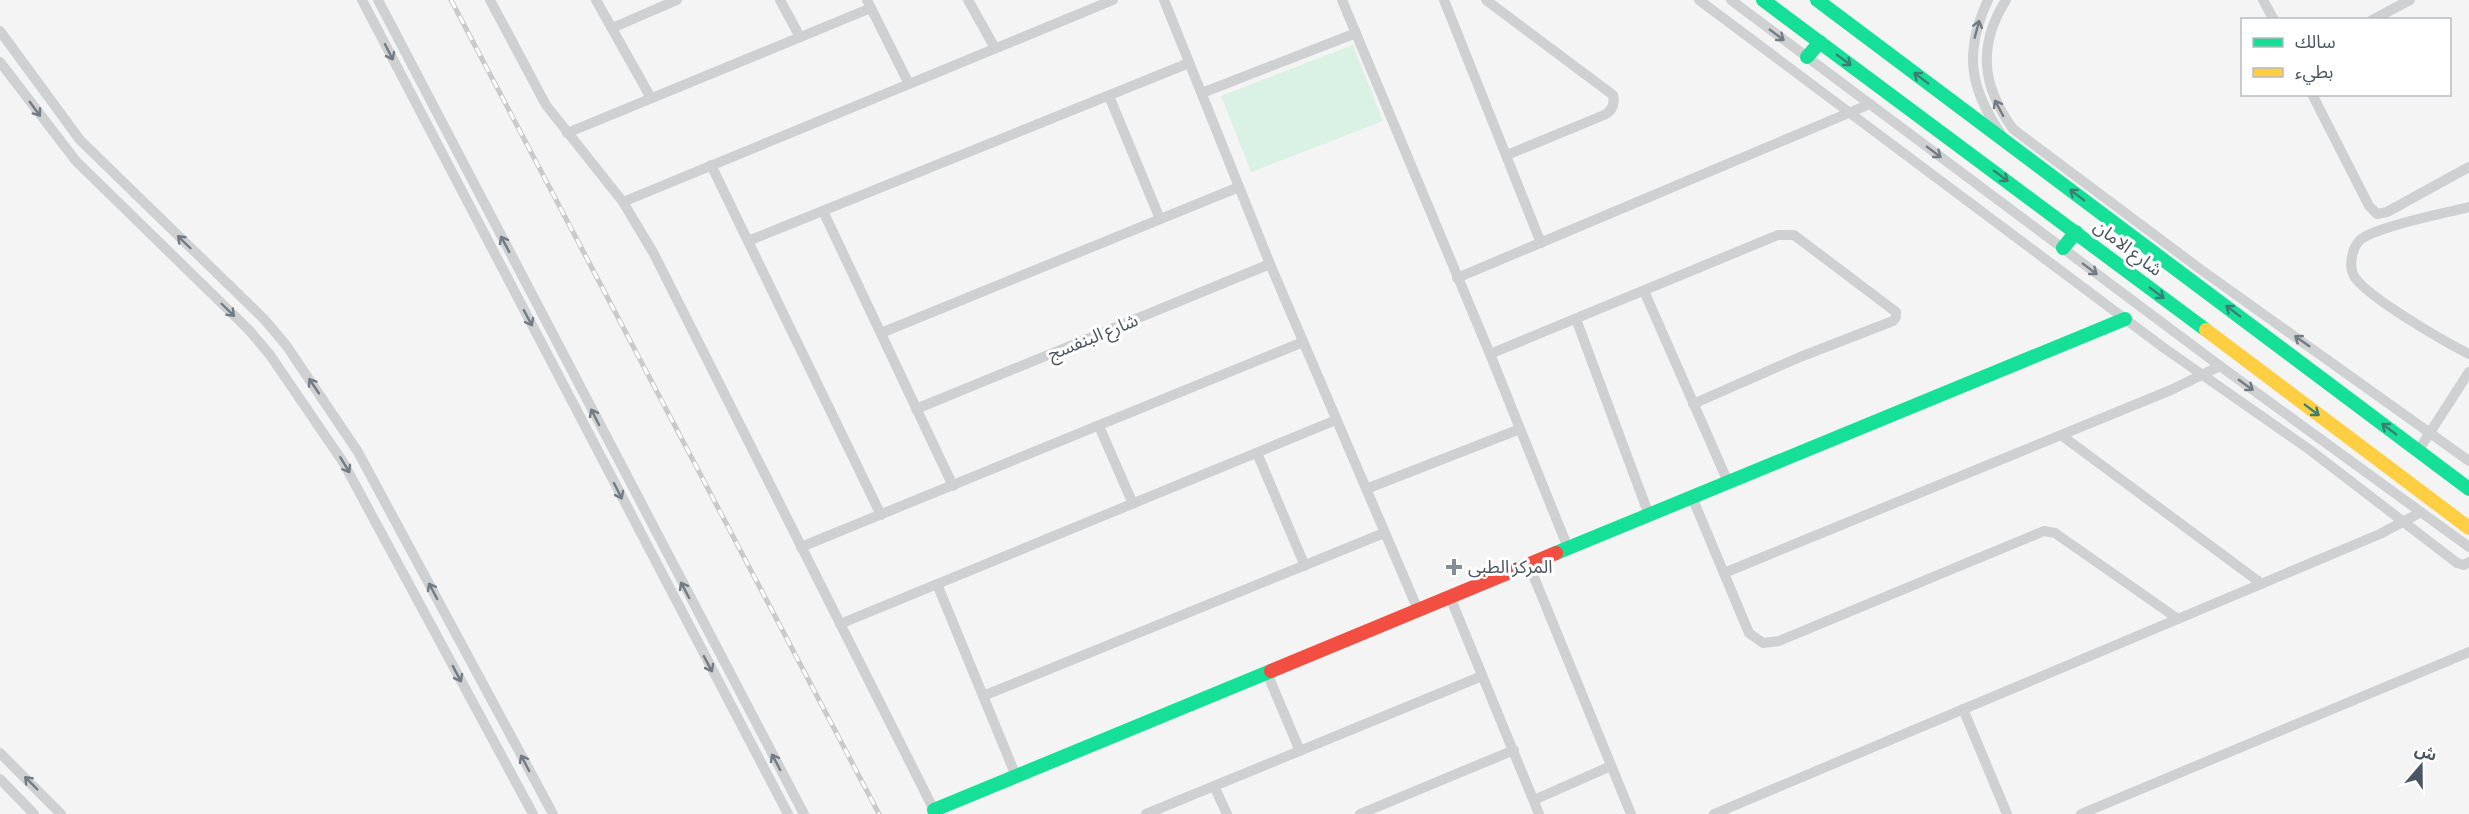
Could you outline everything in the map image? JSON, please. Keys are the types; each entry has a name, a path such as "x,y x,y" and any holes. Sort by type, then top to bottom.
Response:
{"street":[{"path":"362,0 788,814"},
{"path":"378,0 804,814"},
{"path":"490,0 546,105 623,202 654,254 935,812 1016,776 2125,319"},
{"path":"596,0 651,99"},
{"path":"612,28 676,0"},
{"path":"780,0 800,38"},
{"path":"968,0 995,48"},
{"path":"623,202 1113,0"},
{"path":"1164,0 1270,264 1418,610"},
{"path":"1342,0 1490,354 1568,548"},
{"path":"1444,0 1541,243"},
{"path":"1486,0 1613,95 1614,100 1612,109 1604,115 1507,155"},
{"path":"1699,0 2164,348 2405,521 2457,563 2464,565 2469,562"},
{"path":"1731,0 2220,366 2469,547"},
{"name":"شارع الامان","path":"1763,0 2465,525"},
{"name":"شارع الامان","path":"1816,0 2469,489"},
{"path":"1988,0 1977,28 1974,45 1974,74 1984,110 2006,142"},
{"path":"2006,0 1996,15 1989,38 1986,62 1990,87 1999,109 2013,129 2200,269 2469,461"},
{"path":"2263,0 2273,18"},
{"path":"2376,18 2410,0"},
{"path":"567,133 800,38 869,4 909,84"},
{"path":"0,31 80,140 264,319 286,345 358,452 553,814"},
{"path":"1202,93 1356,33"},
{"path":"1807,57 1820,42"},
{"path":"0,62 76,162 261,343 352,477 533,814"},
{"path":"748,241 1189,63"},
{"path":"1109,96 1160,219"},
{"path":"2313,96 2369,206 2377,214 2387,212 2469,167"},
{"path":"1457,278 1870,104"},
{"path":"711,165 881,515"},
{"path":"881,333 1239,187"},
{"path":"2469,207 2374,232 2359,241 2351,257 2353,275 2365,289 2448,343 2469,354"},
{"path":"823,211 953,486"},
{"path":"2063,248 2076,232"},
{"path":"1490,354 1778,235 1794,235 1896,312 1893,321 1800,357 1693,404"},
{"name":"شارع البنفسج","path":"916,409 1270,264"},
{"path":"1644,291 1728,483"},
{"path":"1576,319 1649,515"},
{"path":"801,547 1303,342"},
{"path":"1724,573 2061,435 2204,375 2220,366"},
{"path":"2418,451 2469,372"},
{"path":"320,427 336,417"},
{"path":"840,624 1336,420"},
{"path":"1099,426 1133,504"},
{"path":"1366,489 1520,429"},
{"path":"2061,435 2262,584"},
{"path":"1257,453 1305,566"},
{"path":"1692,497 1749,633 1757,641 1771,643 2044,531 2050,532 2178,619"},
{"path":"1714,814 2374,537 2421,512"},
{"path":"2450,533 2465,525"},
{"path":"983,696 1384,533"},
{"path":"1529,565 1631,814"},
{"path":"937,584 1016,776"},
{"path":"1450,597 1539,814"},
{"path":"2081,814 2469,652"},
{"path":"1267,673 1300,751"},
{"path":"1146,814 1482,676"},
{"path":"1963,710 2007,814"},
{"path":"1360,814 1514,750"},
{"path":"0,753 61,814"},
{"path":"1534,801 1611,766"},
{"path":"0,779 34,814"},
{"path":"1214,786 1227,814"}],"green space":[{"path":"1353,45 1383,121 1251,172 1221,96"}],"railway":[{"path":"451,0 879,814"}],"traffic: fast":[{"path":"1763,0 2206,330"},
{"path":"1817,0 2469,489"},
{"path":"1807,57 1820,42"},
{"path":"2063,248 2076,232"},
{"path":"1556,553 2125,319"},
{"path":"934,810 1271,671"}],"traffic: slow":[{"path":"2206,330 2469,528"}],"traffic: jam":[{"path":"1271,671 1556,553"}],"place":[{"name":"المركز الطبى","path":"1454,567"}]}
